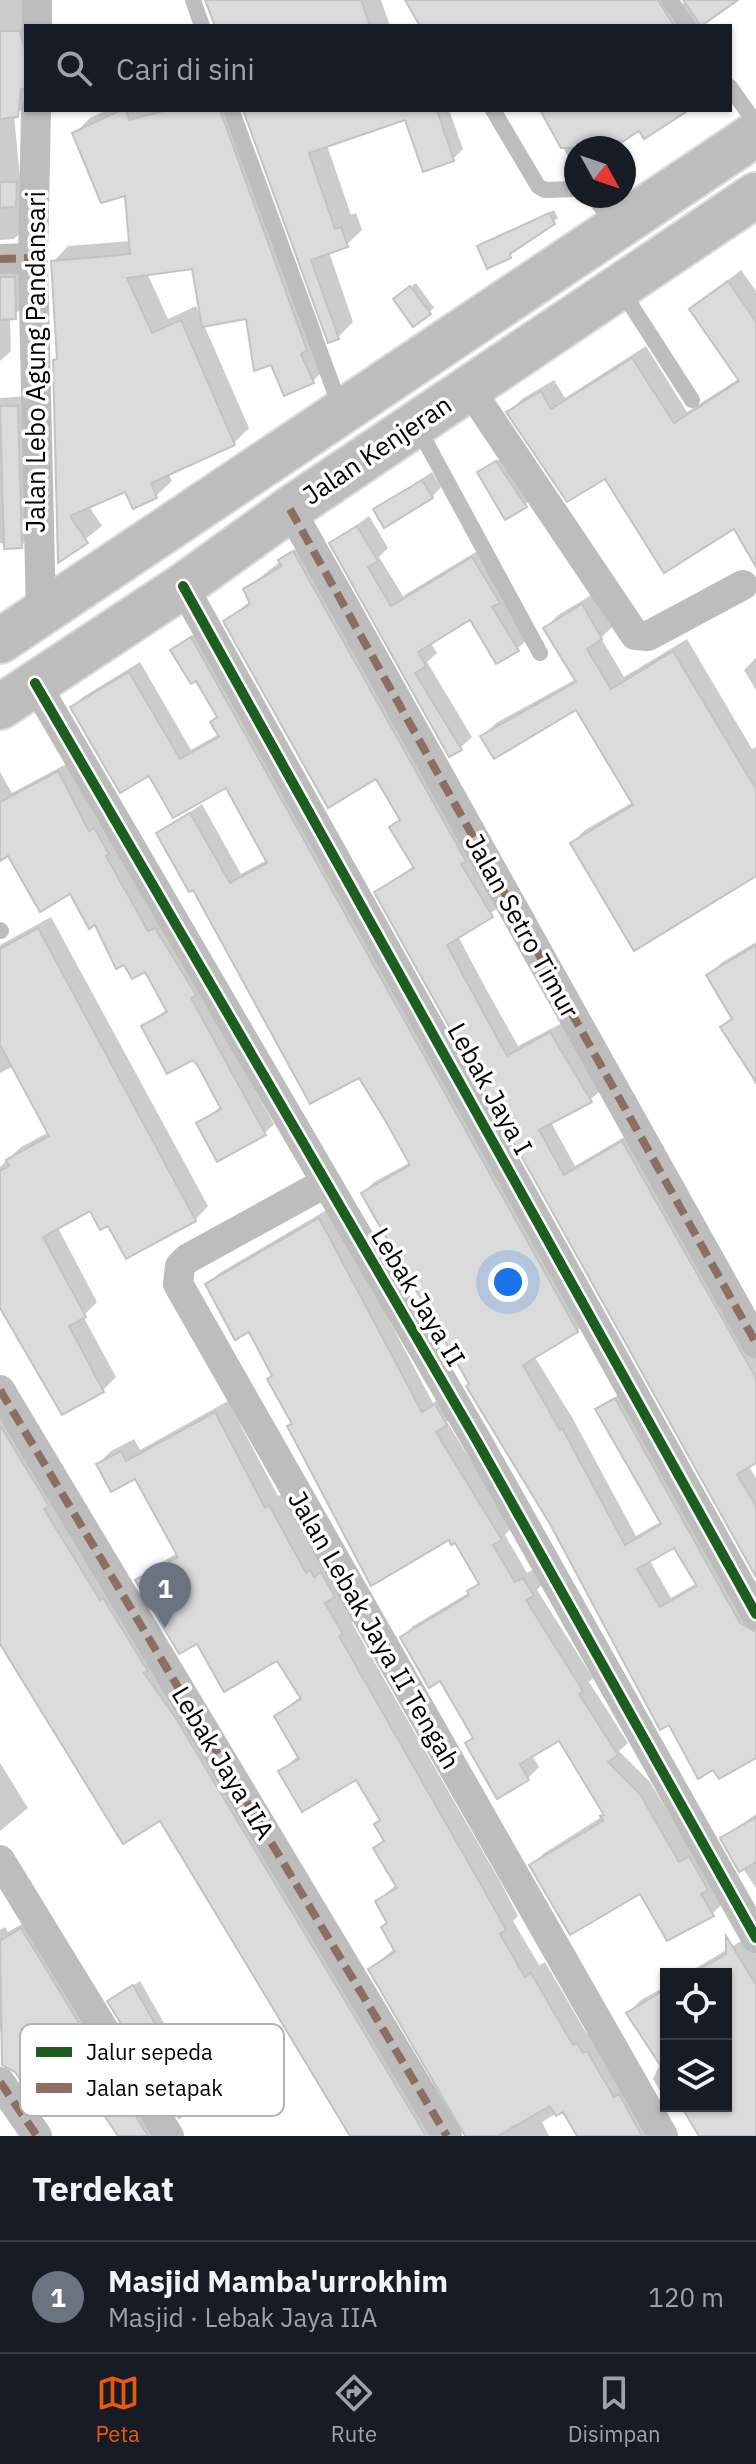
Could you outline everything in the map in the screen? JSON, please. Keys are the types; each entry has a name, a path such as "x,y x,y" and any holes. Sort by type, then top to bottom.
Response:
{"main road":[{"name":"Jalan Kenjeran","path":"0,641 342,412 605,212 756,134"},
{"name":"Jalan Kenjeran","path":"17,695 183,586 290,509 756,195"}],"street":[{"path":"37,0 37,24"},
{"name":"Jalan Lebo Agung Pandansari","path":"36,112 33,258 41,614"},
{"path":"0,259 33,258"},
{"path":"469,388 635,635 648,636 743,585"},
{"name":"Jalan Setro Timur","path":"290,509 756,1343"},
{"name":"Lebak Jaya I","path":"183,586 756,1614"},
{"name":"Lebak Jaya II","path":"17,695 325,1183 477,1441 756,1938"},
{"name":"Jalan Lebak Jaya II Tengah","path":"325,1183 187,1259 180,1266 178,1284 663,2136"},
{"name":"Lebak Jaya IIA","path":"0,1390 447,2136"},
{"path":"0,1860 100,2024"},
{"path":"0,2082 20,2111"},
{"path":"23,2116 37,2136"},
{"path":"157,2116 169,2136"}],"lane":[{"path":"193,0 201,24"},
{"path":"669,0 687,24"},
{"path":"732,90 756,124"},
{"path":"232,112 342,412"},
{"path":"494,112 538,186 545,190 564,189"},
{"path":"619,287 692,400"},
{"path":"415,424 540,653"}],"building":[{"path":"205,0 361,0 369,24 214,24"},
{"path":"405,0 658,0 673,24 419,24"},
{"path":"683,0 738,0 704,24 700,24"},
{"path":"0,31 20,31 24,46 24,88 21,89 18,117 0,119"},
{"path":"117,112 127,112 129,120 159,112 221,112 307,350 301,354 314,383 284,396 271,365 254,371 246,319 202,327 192,269 127,278 152,333 181,320 235,445 151,483 157,498 133,509 125,492 70,516 88,543 58,563 53,360 57,359 51,261 130,254 125,196 101,203 72,133"},
{"path":"244,112 438,112 454,161 423,172 405,120 309,153 335,229 341,227 348,247 311,260 339,339 328,343"},
{"path":"541,112 686,112 644,139 639,131 631,136 564,136 564,148 561,148"},
{"path":"0,182 17,182 16,207 0,208"},
{"path":"549,213 555,224 510,254 511,258 487,269 477,246"},
{"path":"0,277 15,277 16,319 0,320"},
{"path":"728,281 756,322 756,567 734,529 664,573 605,479 567,502 506,412 541,391 551,409 632,358 674,423 739,381 689,309"},
{"path":"410,286 431,314 413,327 393,299"},
{"path":"0,406 18,406 22,548 4,549"},
{"path":"496,461 527,507 505,520 477,472"},
{"path":"422,480 433,498 384,528 373,509"},
{"path":"357,526 378,561 368,567 391,606 472,557 500,603 492,607 519,651 496,664 470,620 418,652 426,666 415,673 462,750 449,757 329,543"},
{"path":"293,551 466,861 461,864 493,917 447,945 507,1056 550,1032 592,1102 539,1130 564,1175 622,1141 756,1378 756,1463 737,1474 756,1506 756,1577 374,892 414,868 389,827 400,820 376,779 328,808 223,621 250,604 243,589 282,566 278,560"},
{"path":"582,604 602,639 587,649 611,689 673,651 756,789 756,876 634,951 570,843 633,805 576,710 494,759 480,736 576,682 543,628"},
{"path":"191,637 578,1332 523,1365 560,1430 562,1428 625,1545 661,1524 595,1409 615,1398 740,1623 756,1632 756,1758 719,1779 713,1770 698,1779 669,1725 660,1730 550,1524 466,1386 469,1384 361,1193 410,1165 385,1120 359,1078 310,1104 193,890 189,892 156,833 190,813 230,883 267,863 226,788 173,818 149,776 120,793 70,707 129,672 180,759 219,737 210,722 217,717 196,681 191,684 170,650","holes":["674,1548 697,1586 660,1607 637,1569"]},
{"path":"58,771 89,831 94,828 109,854 106,856 148,931 155,928 196,995 191,998 266,1135 217,1162 196,1123 221,1109 198,1066 193,1060 167,1074 141,1026 167,1012 145,972 132,979 124,965 116,969 95,925 89,929 70,894 40,912 8,856 0,861 0,802"},
{"path":"38,928 196,1221 126,1259 108,1226 100,1230 90,1211 43,1237 86,1317 69,1326 104,1392 62,1415 0,1308 0,1171 9,1166 6,1160 49,1136 0,1045 0,949"},
{"path":"756,945 756,1082 720,1027 732,1019 706,975"},
{"path":"319,1218 422,1412 435,1404 447,1425 436,1432 502,1540 493,1545 515,1582 523,1578 534,1596 526,1600 583,1691 579,1694 618,1755 608,1762 640,1794 679,1862 689,1856 708,1890 701,1894 714,1916 667,1941 640,1894 570,1935 529,1865 603,1821 600,1816 604,1815 559,1741 520,1764 529,1780 497,1799 465,1743 473,1738 440,1681 429,1688 400,1637 469,1595 467,1591 479,1584 455,1543 451,1545 449,1540 371,1586 287,1426 292,1424 267,1379 272,1376 249,1332 235,1340 205,1284"},
{"path":"215,1412 265,1508 269,1505 306,1573 310,1570 314,1577 321,1572 335,1597 325,1603 343,1634 339,1636 506,1930 500,1934 525,1977 531,1973 573,2045 577,2043 583,2053 587,2051 614,2097 619,2094 642,2136 577,2136 563,2112 556,2116 550,2106 498,2136 465,2136 368,1969 395,1952 381,1927 387,1923 375,1901 397,1888 373,1848 384,1841 374,1824 380,1820 356,1780 302,1812 278,1771 299,1759 274,1716 301,1699 277,1661 224,1692 197,1644 179,1654 135,1580 178,1557 135,1479 111,1492 96,1464 121,1451 126,1461"},
{"path":"0,1425 49,1506 44,1509 148,1671 144,1673 177,1720 426,2136 350,2136 160,1821 123,1844 0,1644"},
{"path":"756,1817 756,1862 739,1872 720,1838"},
{"path":"21,1928 80,2024 20,2024 20,2079 15,2072 2,2065 0,1941"},
{"path":"726,1936 756,1985 756,2136 699,2136 685,2112 732,2112 732,1968 702,1968 726,1954"},
{"path":"133,1985 155,2024 121,2024 107,2001"},
{"path":"660,1993 660,2065 626,2013"},
{"path":"105,2116 136,2116 148,2136 118,2136"}],"marked path":[{"path":"0,259 33,258"},
{"path":"290,509 756,1343"},
{"path":"0,1390 447,2136"},
{"path":"0,2082 20,2111"},
{"path":"23,2116 37,2136"}],"cycle path":[{"path":"183,586 756,1614"},
{"path":"35,683 477,1441 756,1938"}],"place":[{"name":"Masjid Mamba'urrokhim","path":"165,1628"}]}
